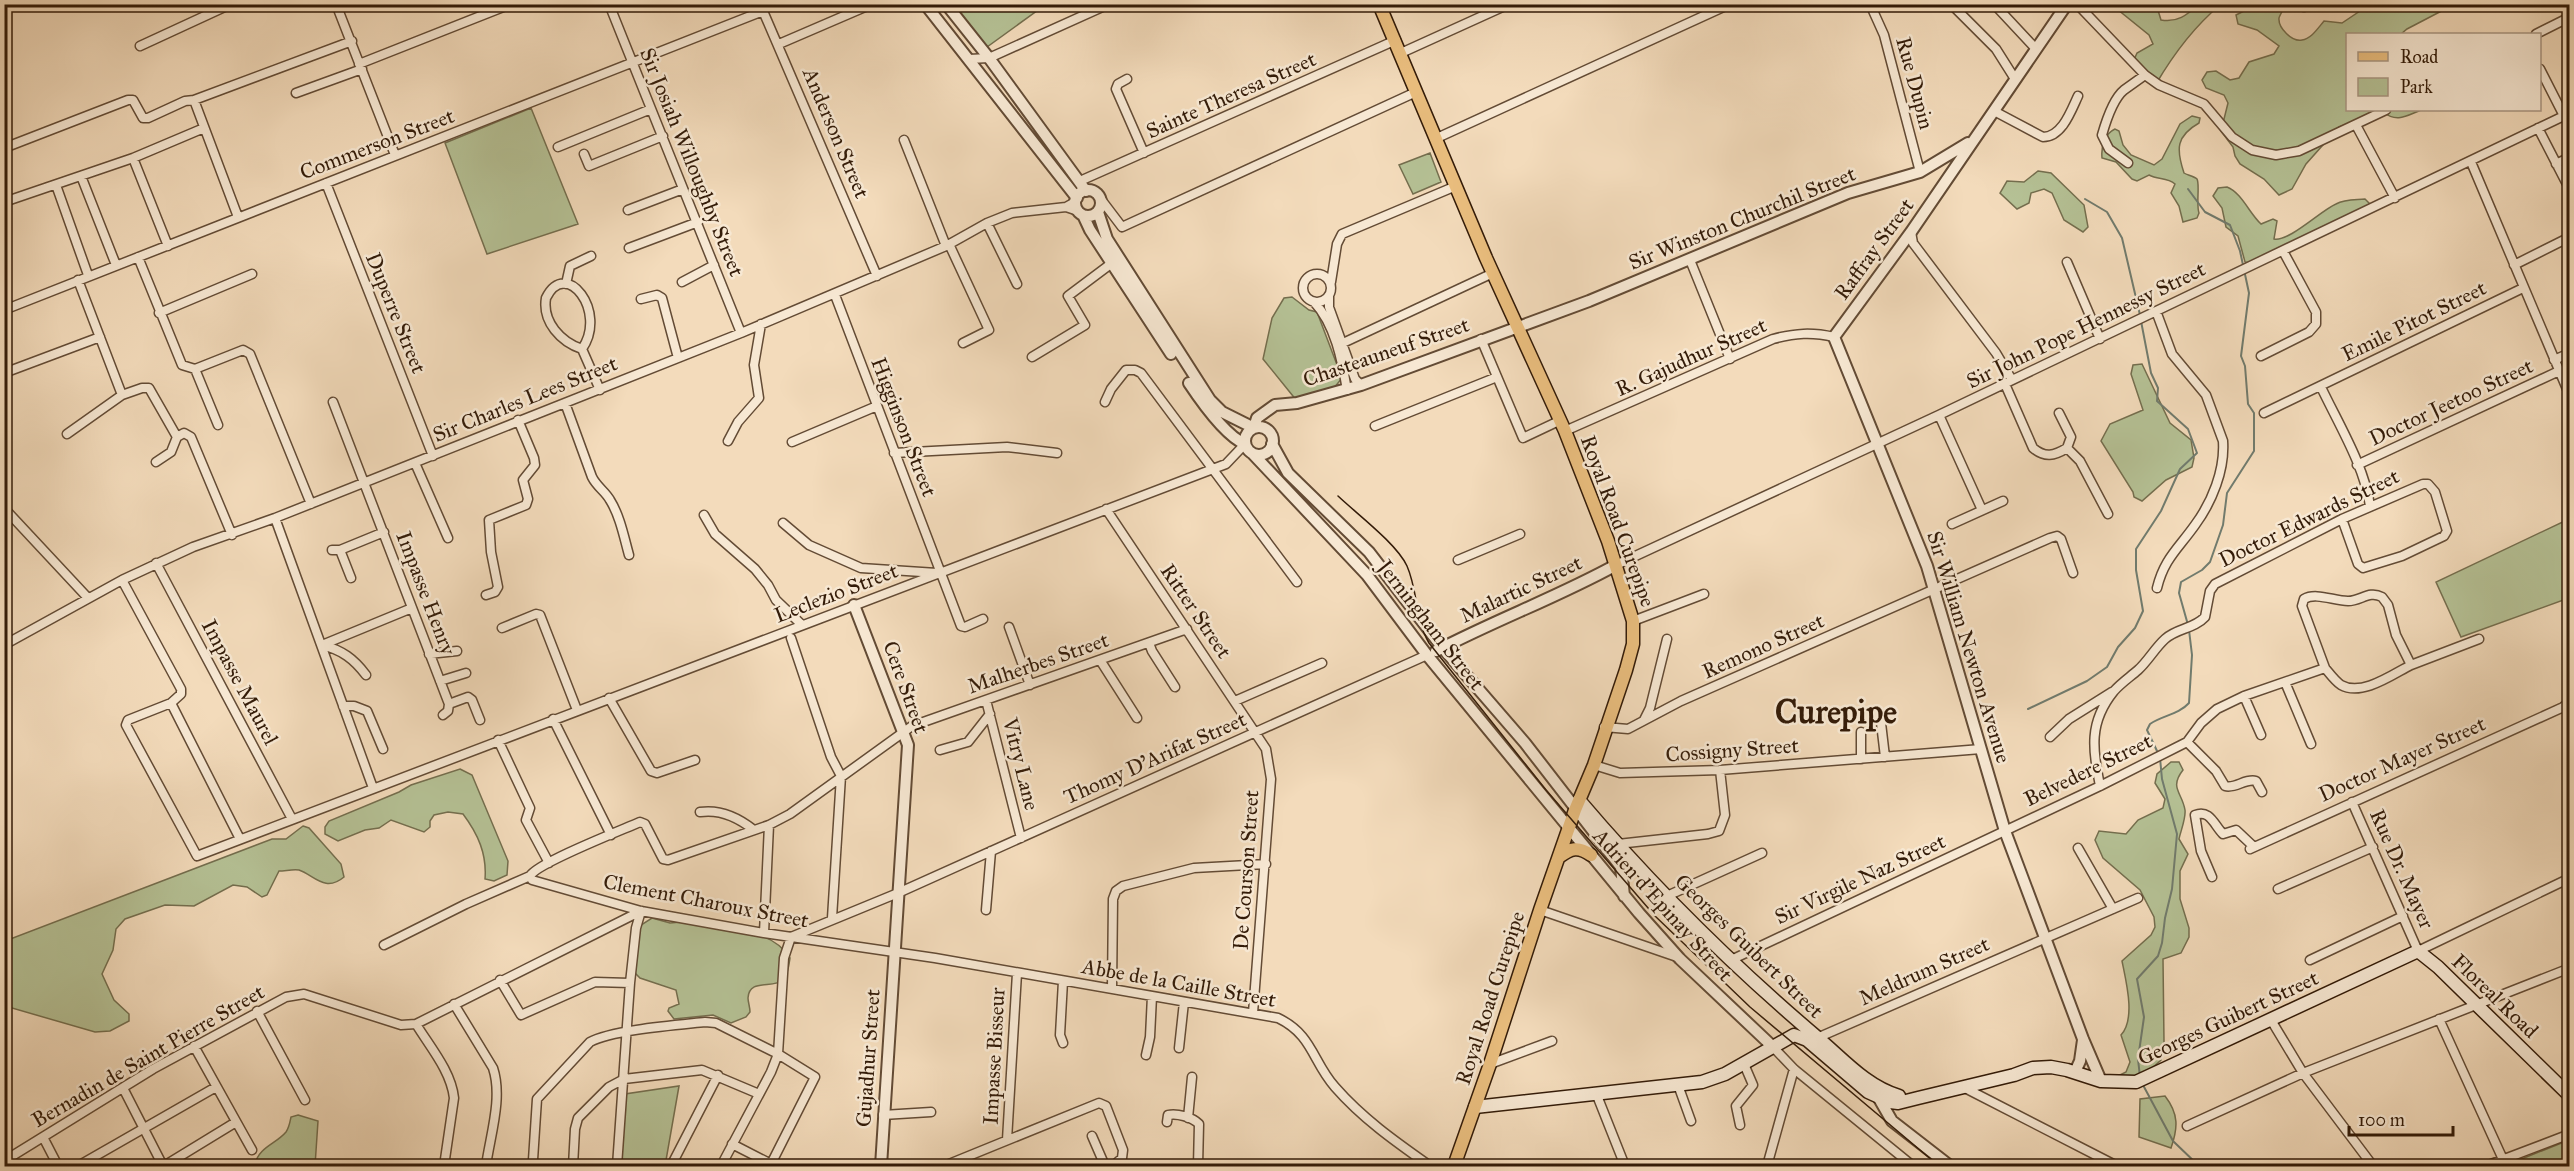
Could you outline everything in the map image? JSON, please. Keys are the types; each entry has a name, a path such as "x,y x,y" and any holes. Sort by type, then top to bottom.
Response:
{"main road":[{"name":"Royal Road Curepipe","path":"1379,4 1493,273 1563,426 1593,500 1633,621 1630,657 1604,727 1594,765 1577,805 1540,910 1454,1167"},
{"name":"Georges Guibert Street","path":"1577,805 1860,1086 1879,1099 1903,1101 2014,1075 2033,1068 2050,1067 2101,1081 2141,1080 2418,951"},
{"path":"1559,857 1567,851 1577,849 1591,855"},
{"name":"Floreal Road","path":"2418,951 2570,1096"},
{"path":"1475,1107 1712,1080 1794,1035 1812,1039"},
{"name":"Georges Guibert Street","path":"1812,1039 1861,1076 1903,1101"}],"street":[{"path":"140,46 220,6 231,4"},
{"path":"336,4 395,155"},
{"path":"296,93 511,4"},
{"name":"Sir Josiah Willoughby Street","path":"609,4 741,333"},
{"path":"778,44 872,4"},
{"path":"925,4 1079,199 1093,215 1098,212"},
{"path":"946,4 1042,133 1079,199 1090,230 1131,290 1196,394 1238,441 1245,444 1254,454 1265,453 1272,444 1272,436 1262,422 1266,411"},
{"path":"969,59 988,58 1109,4"},
{"path":"1401,53 1509,4"},
{"path":"1437,138 1730,4"},
{"name":"Rue Dupin","path":"1870,4 1884,35 1920,172"},
{"path":"1951,4 1996,49 2015,79"},
{"path":"1994,4 2036,49"},
{"name":"Raffray Street","path":"1834,338 1911,232 2067,4"},
{"path":"2078,4 2145,75 2159,85 2198,100 2232,137 2252,150 2265,154 2288,154 2299,151 2384,111"},
{"name":"Commerson Street","path":"4,310 88,275 168,246 633,63 761,8"},
{"name":"Anderson Street","path":"761,8 877,276"},
{"path":"2538,33 2570,17"},
{"name":"Sainte Theresa Street","path":"1079,199 1092,176 1396,40"},
{"path":"4,148 128,100 133,100 143,118 352,41"},
{"path":"2541,71 2567,115"},
{"path":"2128,163 2109,149 2102,135 2118,97 2145,75"},
{"path":"1128,79 1118,84 1116,89 1144,153"},
{"path":"1079,199 1094,192 1122,227 1416,92"},
{"path":"1994,111 2043,137 2050,137 2060,129 2078,96"},
{"path":"194,100 238,218"},
{"path":"558,147 651,109"},
{"name":"Sir John Pope Hennessy Street","path":"1616,565 2100,339 2567,115"},
{"path":"2356,125 2395,198"},
{"path":"4,202 133,158 204,128"},
{"path":"2538,128 2570,190"},
{"path":"584,154 589,166 663,136"},
{"name":"Sir Winston Churchil Street","path":"1518,327 1690,260 1848,193 1920,172 1975,137"},
{"path":"904,140 948,245 989,330 963,343"},
{"path":"2556,164 2570,157"},
{"path":"133,158 168,246"},
{"path":"2471,162 2570,396"},
{"path":"1934,165 1940,169 1944,183"},
{"path":"81,176 116,265"},
{"name":"Duperre Street","path":"326,183 433,456"},
{"path":"56,185 88,275"},
{"path":"1361,385 1355,379 1329,307 1337,244 1342,234 1456,186"},
{"path":"628,210 683,189"},
{"path":"1100,198 1098,212 1107,239 1210,400 1222,412 1254,428 1267,430"},
{"name":"Sir Charles Lees Street","path":"4,645 122,580 193,547 232,535 311,504 835,295 948,245 987,224 1020,212 1079,199"},
{"path":"629,249 698,222"},
{"path":"987,224 1017,284"},
{"path":"1911,232 1914,243 1995,353 2033,448 2041,455 2051,456 2067,448 2071,437 2059,413"},
{"path":"2514,265 2570,237"},
{"path":"2261,356 2309,332 2316,324 2316,312 2283,251"},
{"path":"566,284 570,266 591,256"},
{"path":"138,257 180,361 193,369 218,425"},
{"path":"1690,260 1730,359"},
{"path":"1334,261 1320,273 1307,277 1303,286 1304,294 1325,314 1344,369 1347,390"},
{"path":"2067,262 2100,339"},
{"path":"1032,357 1084,325 1068,296 1112,263"},
{"path":"682,282 714,265"},
{"path":"1320,273 1331,282"},
{"path":"1343,343 1493,273"},
{"path":"159,313 252,274"},
{"path":"78,280 122,394"},
{"path":"582,349 591,332 586,301 580,291 566,284 558,285 548,295 546,311 556,334 582,349 600,390"},
{"name":"Emile Pitot Street","path":"2264,413 2523,288"},
{"path":"641,299 657,295 662,298 678,358"},
{"name":"Higginson Street","path":"835,295 961,626 965,627 983,619"},
{"path":"1314,302 1323,301 1329,296"},
{"path":"2156,311 2172,354 2206,394 2223,441 2224,450 2218,477 2206,508 2162,568 2157,588"},
{"path":"728,441 738,422 759,398 754,365 761,324"},
{"name":"Chasteauneuf Street","path":"1266,411 1275,405 1347,390 1518,327"},
{"name":"R. Gajudhur Street","path":"1497,377 1524,438 1563,426 1730,359 1773,339 1795,333 1815,333 1834,338"},
{"path":"4,373 100,337"},
{"name":"Sir William Newton Avenue","path":"1834,338 1935,589 2005,831 2045,938"},
{"path":"1375,426 1497,377 1481,339"},
{"path":"193,369 246,350 250,354 311,504"},
{"path":"2554,360 2570,353"},
{"path":"1104,402 1126,370 1141,373 1297,582"},
{"name":"Doctor Jeetoo Street","path":"2357,465 2559,371"},
{"path":"2321,387 2357,465 2370,506"},
{"path":"67,434 122,394 149,388 177,437"},
{"name":"Impasse Henry","path":"333,402 449,705"},
{"path":"565,403 597,487 609,498 614,508 629,555"},
{"path":"792,442 877,406"},
{"path":"1245,444 1247,434 1254,428 1257,418 1266,411"},
{"path":"1939,415 1982,510"},
{"path":"486,595 498,587 491,552 489,520 526,505 528,499 524,480 535,465 518,420"},
{"path":"156,462 171,452 177,437 184,433 191,437 232,535"},
{"name":"Leclezio Street","path":"171,703 128,720 126,725 197,855 1226,464 1245,444"},
{"name":"Jerningham Street","path":"1272,444 1287,474 1370,552 1442,648 1577,805 1621,867 1624,896"},
{"path":"894,453 1007,447 1058,453"},
{"path":"2067,448 2079,461 2108,514"},
{"name":"Jerningham Street","path":"1254,454 1367,575 1428,655 1569,829"},
{"path":"415,463 448,538"},
{"name":"Doctor Edwards Street","path":"2100,786 2094,746 2096,721 2101,708 2115,690 2137,672 2165,639 2205,617 2210,591 2221,580 2342,519 2423,484 2428,484 2435,492 2447,531 2444,536 2402,556 2363,568 2358,564 2342,519"},
{"path":"1952,524 2003,501"},
{"path":"4,508 88,598"},
{"name":"Ritter Street","path":"1106,510 1257,732"},
{"path":"704,515 715,534 755,569 776,600 801,625"},
{"path":"275,518 373,788"},
{"path":"783,524 809,544 861,568 940,573"},
{"path":"351,578 336,550 384,532"},
{"path":"1458,560 1520,534"},
{"name":"Remono Street","path":"1604,727 1629,729 1691,697 2057,536 2061,539 2073,573"},
{"name":"Impasse Maurel","path":"156,563 292,819"},
{"name":"Malartic Street","path":"1428,655 1616,565"},
{"path":"122,580 181,689 179,698 171,703 240,839"},
{"path":"1633,621 1704,594"},
{"path":"2411,665 2396,635 2388,605 2382,597 2370,594 2349,601 2307,597 2302,602 2325,668 2338,684 2353,688 2368,686 2411,665 2479,639"},
{"name":"Cere Street","path":"854,605 908,745 896,953"},
{"path":"322,645 412,608"},
{"path":"502,628 540,615 577,710"},
{"path":"1009,627 1030,685"},
{"name":"Malherbes Street","path":"611,835 640,822 645,824 663,859 668,860 770,825 790,814 912,726 1187,629"},
{"path":"791,638 831,757 840,776 832,918"},
{"path":"1644,720 1652,700 1667,639"},
{"path":"1149,643 1175,687"},
{"path":"322,645 333,648 355,660 366,675"},
{"path":"429,654 457,651"},
{"name":"Thomy D'Arifat Street","path":"791,937 832,918 898,893 1428,655"},
{"path":"1100,660 1137,718"},
{"path":"1235,701 1322,663"},
{"path":"2262,792 2260,786 2250,779 2230,787 2225,786 2216,771 2187,742 2201,723 2217,709 2244,696 2325,668"},
{"path":"440,681 466,673"},
{"path":"2284,682 2311,744"},
{"path":"2050,737 2069,719 2115,690"},
{"path":"2244,696 2261,735"},
{"path":"443,716 448,711 449,705 468,697 472,700 480,720"},
{"path":"609,698 651,771 657,773 695,760"},
{"name":"Vitry Lane","path":"986,700 1021,838"},
{"path":"2567,705 2570,717"},
{"name":"Doctor Mayer Street","path":"2212,877 2200,851 2195,829 2195,814 2208,815 2223,834 2236,830 2252,848 2567,705"},
{"path":"343,706 354,706 367,711 383,749"},
{"path":"940,750 968,742 990,714"},
{"path":"384,945 466,904 530,876 532,872 549,863 611,835 553,719"},
{"path":"1881,723 1885,757"},
{"name":"De Courson Street","path":"1253,1013 1266,864 1270,762 1257,732"},
{"path":"1861,732 1861,759"},
{"path":"498,740 530,808 526,820 549,863"},
{"name":"Belvedere Street","path":"2005,831 2187,742"},
{"name":"Cossigny Street","path":"1594,765 1620,773 1720,770 1981,749"},
{"path":"1618,844 1714,834 1719,831 1725,815 1720,770"},
{"name":"Rue Dr. Mayer","path":"2352,802 2418,951"},
{"path":"700,812 719,813 743,820 754,830"},
{"path":"764,933 770,825"},
{"name":"Adrien d'Epinay Street","path":"1569,829 1624,896 1680,958 1772,1046"},
{"name":"Sir Virgile Naz Street","path":"1731,960 2005,831"},
{"path":"2278,889 2373,847"},
{"path":"2078,848 2114,909"},
{"path":"986,910 991,851"},
{"path":"1667,896 1762,853"},
{"path":"1112,989 1113,899 1116,891 1124,886 1194,868 1266,864"},
{"name":"Clement Charoux Street","path":"530,876 532,880 641,911 896,953"},
{"path":"2418,951 2570,878"},
{"name":"Meldrum Street","path":"1812,1039 2138,898"},
{"path":"1540,910 1680,958"},
{"path":"444,1167 454,1098 453,1088 447,1074 416,1024 641,911"},
{"path":"617,1167 630,983 636,928 641,911"},
{"path":"2310,960 2403,916"},
{"path":"721,1167 778,1054 784,958 791,937"},
{"path":"2045,938 2101,1081"},
{"name":"Abbe de la Caille Street","path":"896,953 1278,1018 1293,1025 1303,1035 1327,1077 1341,1094 1385,1134 1430,1167"},
{"name":"Gujadhur Street","path":"881,1167 896,953"},
{"path":"2187,1126 2303,1073 2570,968"},
{"name":"Impasse Bisseur","path":"1006,1140 1017,973"},
{"path":"500,980 521,1015 596,982 630,983"},
{"path":"1063,981 1060,1035 1063,1042"},
{"name":"Bernadin de Saint Pierre Street","path":"4,1161 194,1046 286,997 304,994 401,1025 416,1024"},
{"path":"1146,1055 1150,1037 1152,996"},
{"path":"1179,1048 1184,1002"},
{"path":"454,1004 493,1068 496,1078 497,1092 486,1167"},
{"path":"257,1011 305,1100"},
{"path":"2439,1019 2505,1163"},
{"path":"2271,1020 2303,1073 2373,1167"},
{"path":"533,1160 537,1099 590,1042 596,1038 705,1022 716,1023 813,1074 814,1080 772,1166 732,1144"},
{"path":"2075,1072 2080,1061 2083,1039"},
{"path":"1490,1064 1552,1041"},
{"path":"194,1046 252,1150"},
{"path":"1772,1046 1794,1069 1908,1165"},
{"path":"1740,1125 1736,1106 1753,1085 1744,1064"},
{"path":"573,1167 575,1129 578,1118 609,1087 624,1079 693,1069 718,1075 759,1094"},
{"path":"1767,1167 1794,1069"},
{"path":"671,1167 718,1075"},
{"path":"1861,1076 1888,1115 1911,1137 1950,1167"},
{"path":"1188,1118 1192,1077"},
{"path":"1678,1085 1691,1121"},
{"path":"1962,1086 2117,1167"},
{"path":"123,1088 166,1166 236,1122"},
{"path":"78,1167 216,1088"},
{"path":"1596,1094 1625,1167"},
{"path":"1888,1115 1903,1101"},
{"path":"944,1167 1006,1140 1103,1104 1123,1150 1122,1158 1113,1167"},
{"path":"883,1115 931,1112"},
{"path":"1167,1122 1169,1114 1188,1118 1199,1124 1198,1167"},
{"path":"2486,1167 2505,1163 2570,1134"},
{"path":"1092,1136 1105,1167"},
{"path":"42,1137 58,1167"}],"green space":[{"path":"954,5 1045,5 987,47"},
{"path":"2112,5 2154,5 2157,7 2161,20 2167,21 2181,17 2198,5 2220,5 2185,42 2156,84 2133,62 2137,53 2153,44 2149,35"},
{"path":"2256,5 2278,5 2283,9 2279,22 2283,30 2290,37 2302,40 2314,33 2324,21 2342,23 2369,5 2453,5 2402,33 2346,33 2346,111 2418,111 2397,118 2383,112 2339,127 2306,164 2292,189 2279,195 2264,179 2240,164 2233,147 2221,131 2228,103 2224,95 2206,88 2202,80 2207,72 2216,71 2230,80 2239,78 2249,62 2274,54 2279,46 2257,30 2238,24 2236,15"},
{"path":"531,108 578,224 487,254 445,143"},
{"path":"2192,116 2200,118 2199,123 2182,138 2179,150 2184,173 2196,178 2198,182 2199,213 2197,218 2183,222 2179,206 2171,193 2175,184 2169,180 2149,175 2137,181 2132,179 2116,162 2102,158 2102,150 2106,137 2115,129 2119,131 2123,145 2131,155 2154,165 2162,159 2180,124"},
{"path":"1430,153 1441,182 1413,194 1399,165"},
{"path":"2038,171 2051,173 2084,205 2088,227 2083,232 2064,220 2052,193 2044,189 2031,193 2029,203 2017,209 2000,193 2007,181 2024,182"},
{"path":"2227,187 2241,198 2261,224 2273,219 2277,221 2274,239 2288,236 2339,202 2365,199 2371,205 2249,263 2245,262 2238,236 2226,227 2222,208 2213,196 2218,188"},
{"path":"1292,297 1309,310 1317,312 1342,378 1334,388 1297,401 1263,359 1272,318 1284,298"},
{"path":"2142,364 2170,423 2191,440 2194,458 2192,467 2166,480 2142,501 2134,497 2101,441 2110,424 2143,410 2131,374 2133,365"},
{"path":"2569,519 2569,598 2461,637 2436,582"},
{"path":"2171,762 2179,762 2183,770 2177,781 2185,810 2179,839 2188,854 2180,871 2180,899 2189,928 2189,937 2181,953 2163,959 2164,1042 2161,1060 2139,1080 2121,1081 2120,1075 2126,1072 2130,1062 2121,1035 2126,1028 2129,1010 2122,961 2151,935 2155,927 2154,917 2140,890 2103,858 2095,840 2099,831 2126,834 2138,820 2163,808 2165,799 2155,783 2157,774"},
{"path":"460,769 472,775 508,861 507,875 494,881 485,879 483,853 473,829 463,814 448,812 434,815 430,821 430,827 424,832 391,820 379,828 365,830 338,841 325,834 325,827 329,821 411,785"},
{"path":"303,826 309,828 341,864 344,877 331,883 325,883 299,870 279,871 267,895 262,897 247,887 233,885 194,906 165,905 125,919 116,929 113,950 102,974 114,1000 129,1014 129,1021 110,1031 95,1032 5,1006 5,941 272,839 286,839"},
{"path":"652,918 670,923 725,927 756,933 781,947 790,958 786,975 779,983 752,988 748,998 750,1012 746,1017 731,1023 713,1015 674,1019 668,1011 669,1008 679,1004 676,990 640,978 635,973 637,931 641,925"},
{"path":"679,1086 665,1166 619,1166 625,1094"},
{"path":"2165,1096 2173,1109 2176,1121 2171,1148 2139,1137 2140,1099"},
{"path":"298,1115 318,1121 315,1166 250,1166 255,1164 264,1150 286,1132 291,1117"},
{"path":"2569,1140 2569,1166 2515,1166 2514,1162"}],"waterway":[{"path":"2188,189 2205,212 2230,225 2240,251 2249,293 2241,356 2245,366 2248,404 2254,413 2254,451 2227,493 2223,525 2210,562 2202,570 2181,582 2179,593 2188,625"},
{"path":"2085,199 2107,212 2122,238 2140,315"},
{"path":"2028,709 2087,681 2107,667 2118,647 2135,628 2143,611 2136,570 2136,549 2161,511 2180,469 2197,453 2188,429 2157,401 2158,388 2151,373 2141,321"},
{"path":"2158,753 2147,730 2150,724 2180,710 2189,703 2192,655 2189,630"},
{"path":"2140,1077 2138,1059 2144,1017 2137,979 2158,956 2162,943 2172,889 2177,834 2162,779 2160,758"},
{"path":"2143,1085 2173,1141 2199,1166"}],"tram line":[{"path":"1338,496 1386,539 1402,557 1411,576 1421,624 1429,643 1546,790 1655,916 1750,1007 1939,1166"}],"district":[{"name":"Curepipe","path":"1836,711"}]}
